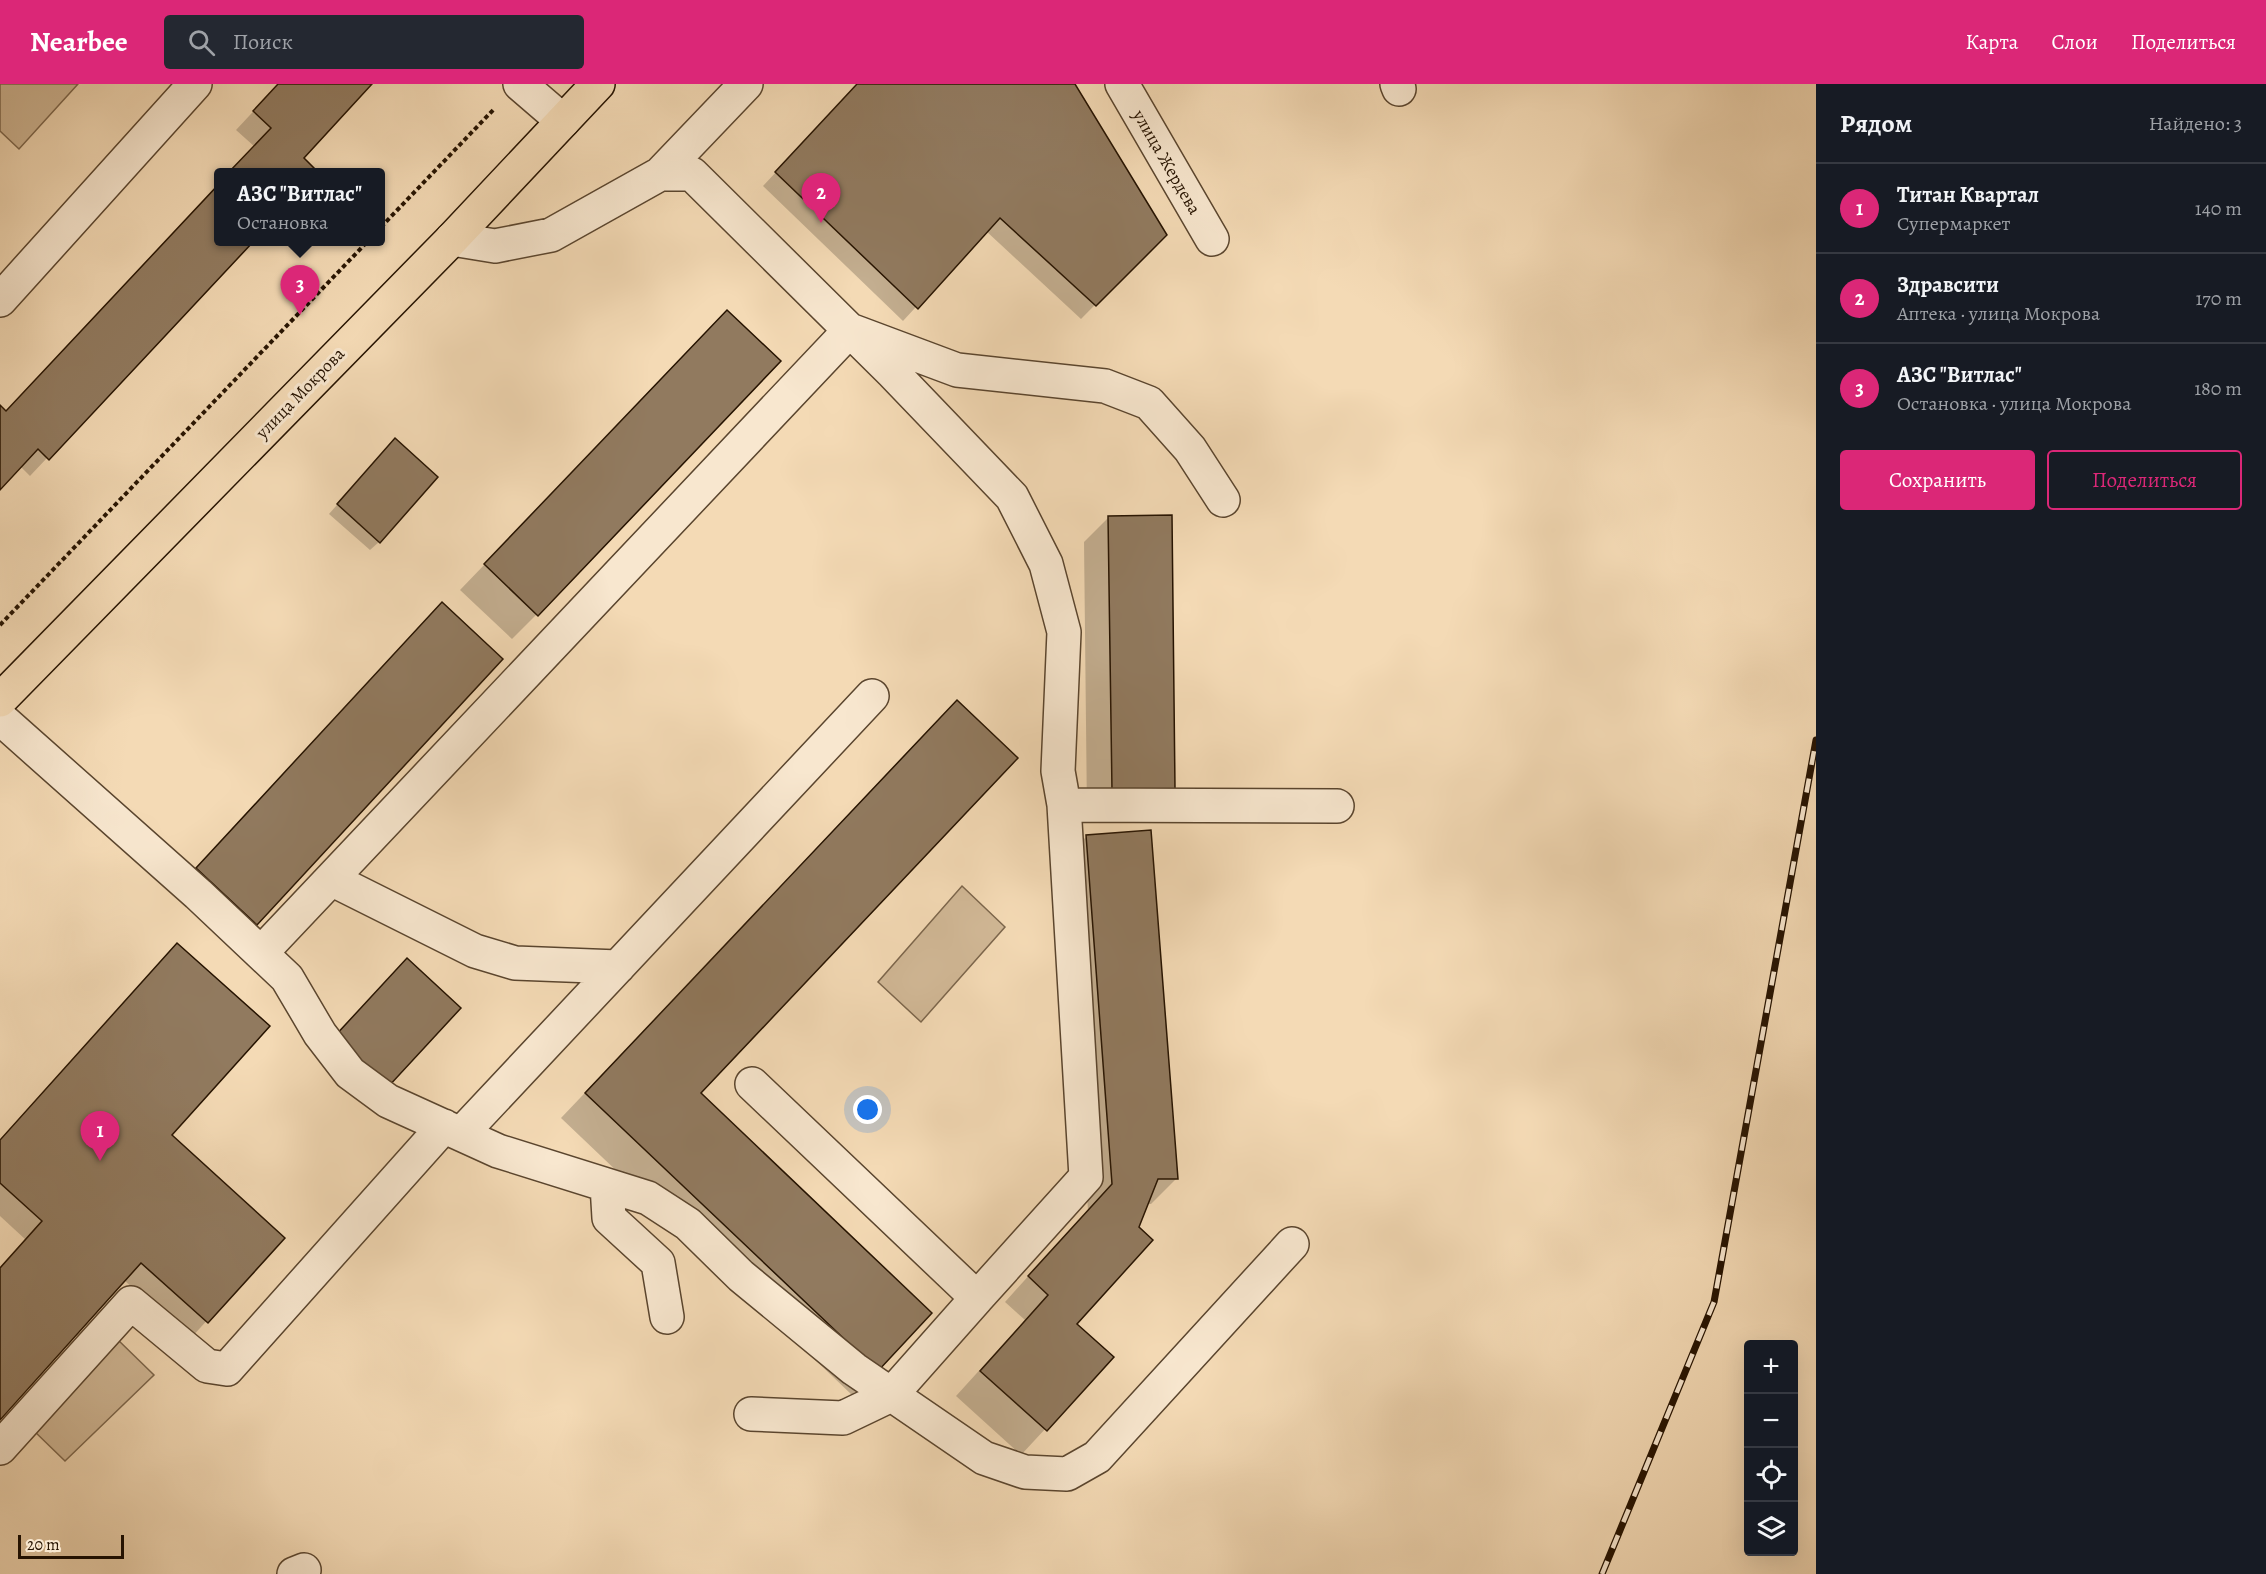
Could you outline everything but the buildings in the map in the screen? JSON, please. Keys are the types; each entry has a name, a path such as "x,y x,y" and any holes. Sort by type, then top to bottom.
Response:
{"main road":[{"name":"улица Мокрова","path":"0,700 452,238 598,84"}],"street":[{"path":"0,300 195,84"},
{"path":"452,238 495,246 551,235 660,174 746,84"},
{"name":"улица Жердева","path":"1122,84 1212,239"},
{"path":"511,92 563,121"},
{"path":"660,174 692,174 850,330 1012,496 1046,564 1064,632 1058,771 1064,805 1086,1177 891,1395 843,1418 752,1414"},
{"path":"850,330 957,370 1105,386 1149,403 1190,449 1223,500"},
{"path":"261,953 850,330"},
{"path":"0,1448 130,1303 207,1366 226,1369 453,1130 618,967 872,696"},
{"path":"0,718 287,978 320,1034 350,1073 388,1101 498,1151 648,1198 688,1224 741,1276 846,1362 984,1458 1025,1472 1067,1474 1096,1457 1292,1244"},
{"path":"1064,805 1337,806"},
{"path":"331,879 485,954 515,963 618,967"},
{"path":"752,1084 977,1298"},
{"path":"607,1185 609,1218 658,1263 667,1317"}],"path":[{"path":"385,223 511,92"},
{"path":"0,625 363,246"}],"shaded area":[{"path":"0,84 78,84 19,149 0,131"},
{"path":"962,886 1005,927 921,1022 878,982"},
{"path":"116,1338 154,1375 65,1461 31,1428"}],"railway":[{"path":"1602,1574 1714,1302 1816,740"}],"place":[{"name":"Здравсити","path":"821,223"},
{"name":"АЗС \"Витлас\"","path":"300,315"},
{"name":"Титан Квартал","path":"100,1161"}]}
